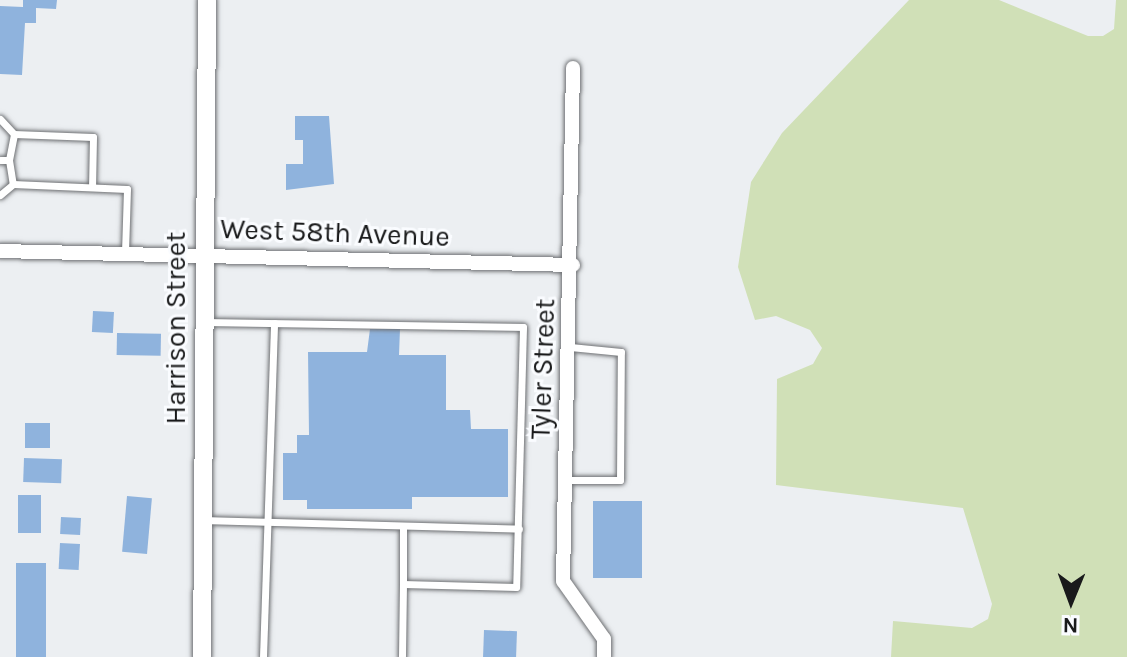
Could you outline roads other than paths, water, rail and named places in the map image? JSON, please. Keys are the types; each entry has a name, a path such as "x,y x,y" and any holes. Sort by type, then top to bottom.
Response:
{"street":[{"name":"Harrison Street","path":"202,657 207,0"},
{"name":"Tyler Street","path":"573,68 573,265 563,581 604,639 604,657"},
{"name":"West 58th Avenue","path":"0,251 573,265"}],"lane":[{"path":"0,119 14,134 93,137 92,187"},
{"path":"13,184 4,160 14,134"},
{"path":"0,195 13,184 127,189 125,253"},
{"path":"204,322 523,327 516,587 403,584"},
{"path":"263,657 274,323"},
{"path":"566,480 620,480 621,352 570,347"},
{"path":"203,520 519,529"},
{"path":"402,657 403,526"}]}
